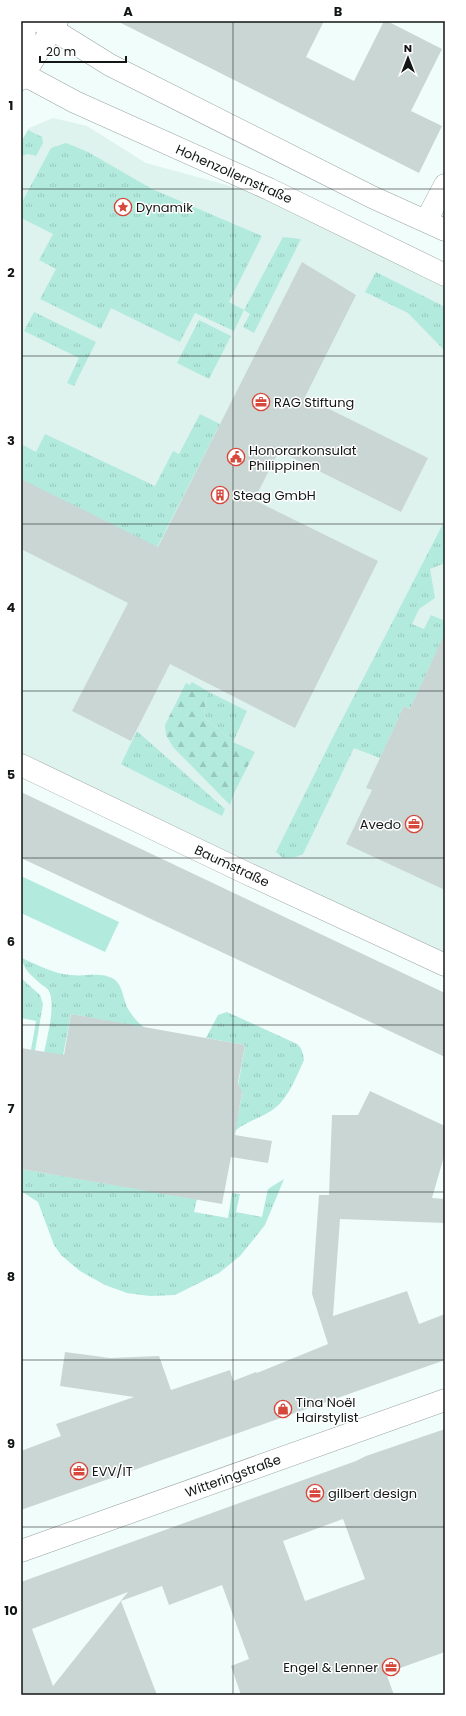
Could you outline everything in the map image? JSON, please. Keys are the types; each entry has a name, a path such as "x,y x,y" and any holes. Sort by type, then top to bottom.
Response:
{"street":[{"path":"26,21 31,48"},
{"path":"22,75 31,48 49,24 110,65 372,197 436,226 445,184"},
{"name":"Hohenzollernstraße","path":"22,75 75,102 269,189 445,275"},
{"name":"Baumstraße","path":"21,765 197,850 445,965"},
{"name":"Witteringstraße","path":"21,1551 445,1400"}],"shaded area":[{"path":"53,118 87,126 146,163 267,196 445,283 445,959 21,760 21,142 29,128"}],"green space":[{"path":"28,130 42,137 43,143 36,156 28,154 21,156 21,142"},
{"path":"66,143 88,152 152,189 262,236 229,302 244,310 234,331 195,313 180,342 111,308 101,329 40,299 56,269 39,260 53,234 21,218 21,204 51,148"},
{"path":"283,237 301,239 254,333 243,327 250,314 244,310"},
{"path":"376,272 445,307 445,351 408,313 365,292"},
{"path":"34,312 96,342 74,386 67,383 79,358 24,331"},
{"path":"199,320 231,336 209,379 177,363"},
{"path":"200,414 220,424 145,571 21,484 21,444 36,452 45,434 155,486 173,451 179,454"},
{"path":"445,520 445,563 430,569 435,598 419,609 412,624 424,629 431,615 445,621 445,659 435,655 410,709 404,706 380,758 354,748 303,854 296,857 283,858 276,852 332,739"},
{"path":"192,682 209,692 206,698 204,717 233,742 255,752 234,793 230,805 173,747 166,735 165,725 186,683 190,685"},
{"path":"209,692 247,711 233,742 204,717 206,698"},
{"path":"137,731 225,809 222,816 121,764"},
{"path":"21,876 119,922 105,952 21,913"},
{"path":"22,958 58,973 103,975 114,979 121,989 128,1009 136,1020 145,1028 71,1014 63,1056 44,1053 50,1022 52,1005 51,997 49,991 26,970"},
{"path":"21,978 40,995 43,1004 35,1051 31,1050 36,1021 21,1018"},
{"path":"227,1012 297,1044 302,1051 304,1060 292,1086 280,1103 266,1114 245,1124 235,1131 242,1093 238,1086 245,1045 206,1038 218,1015"},
{"path":"21,1169 197,1199 194,1212 228,1218 232,1193 240,1194 236,1212 262,1217 268,1189 284,1179 265,1225 240,1256 219,1273 175,1295 150,1296 127,1293 105,1285 80,1271 61,1255 54,1245 38,1202 21,1191"}],"building":[{"path":"117,21 324,21 306,57 354,81 384,21 387,21 442,49 411,111 442,126 419,173"},
{"name":"Steag GmbH","path":"302,262 356,295 305,397 428,458 401,512 279,451 254,500 378,561 295,728 170,664 131,741 72,711 128,603 21,549 21,479 158,547"},
{"path":"445,633 445,890 346,844 372,790 366,788 404,706 410,709"},
{"path":"21,792 445,993 445,1057 21,858"},
{"path":"71,1014 245,1045 238,1083 242,1092 235,1135 272,1141 268,1163 231,1157 222,1204 21,1169 21,1048 64,1055"},
{"path":"370,1091 445,1126 445,1153 432,1198 445,1199 445,1223 340,1219 333,1316 407,1291 419,1324 445,1314 445,1360 21,1510 21,1451 61,1436 56,1424 134,1397 60,1386 65,1352 110,1358 159,1356 171,1390 230,1370 233,1381 256,1372 257,1373 328,1344 312,1294 319,1195 329,1195 332,1115 358,1115"},
{"path":"445,1429 445,1652 386,1673 394,1695 241,1695 231,1666 249,1659 222,1585 169,1605 162,1586 121,1601 157,1695 21,1695 21,1582 356,1461 366,1456","holes":["343,1519 365,1579 305,1601 283,1541","128,1592 120,1602 53,1686 32,1629"]}],"place":[{"name":"Dynamik","path":"123,207"},
{"name":"RAG Stiftung","path":"261,402"},
{"name":"Honorarkonsulat Philippinen","path":"236,457"},
{"name":"Steag GmbH","path":"220,495"},
{"name":"Avedo","path":"414,824"},
{"name":"Tina Noël Hairstylist","path":"283,1409"},
{"name":"EVV/IT","path":"79,1471"},
{"name":"gilbert design","path":"315,1493"},
{"name":"Engel & Lenner","path":"391,1667"}]}
